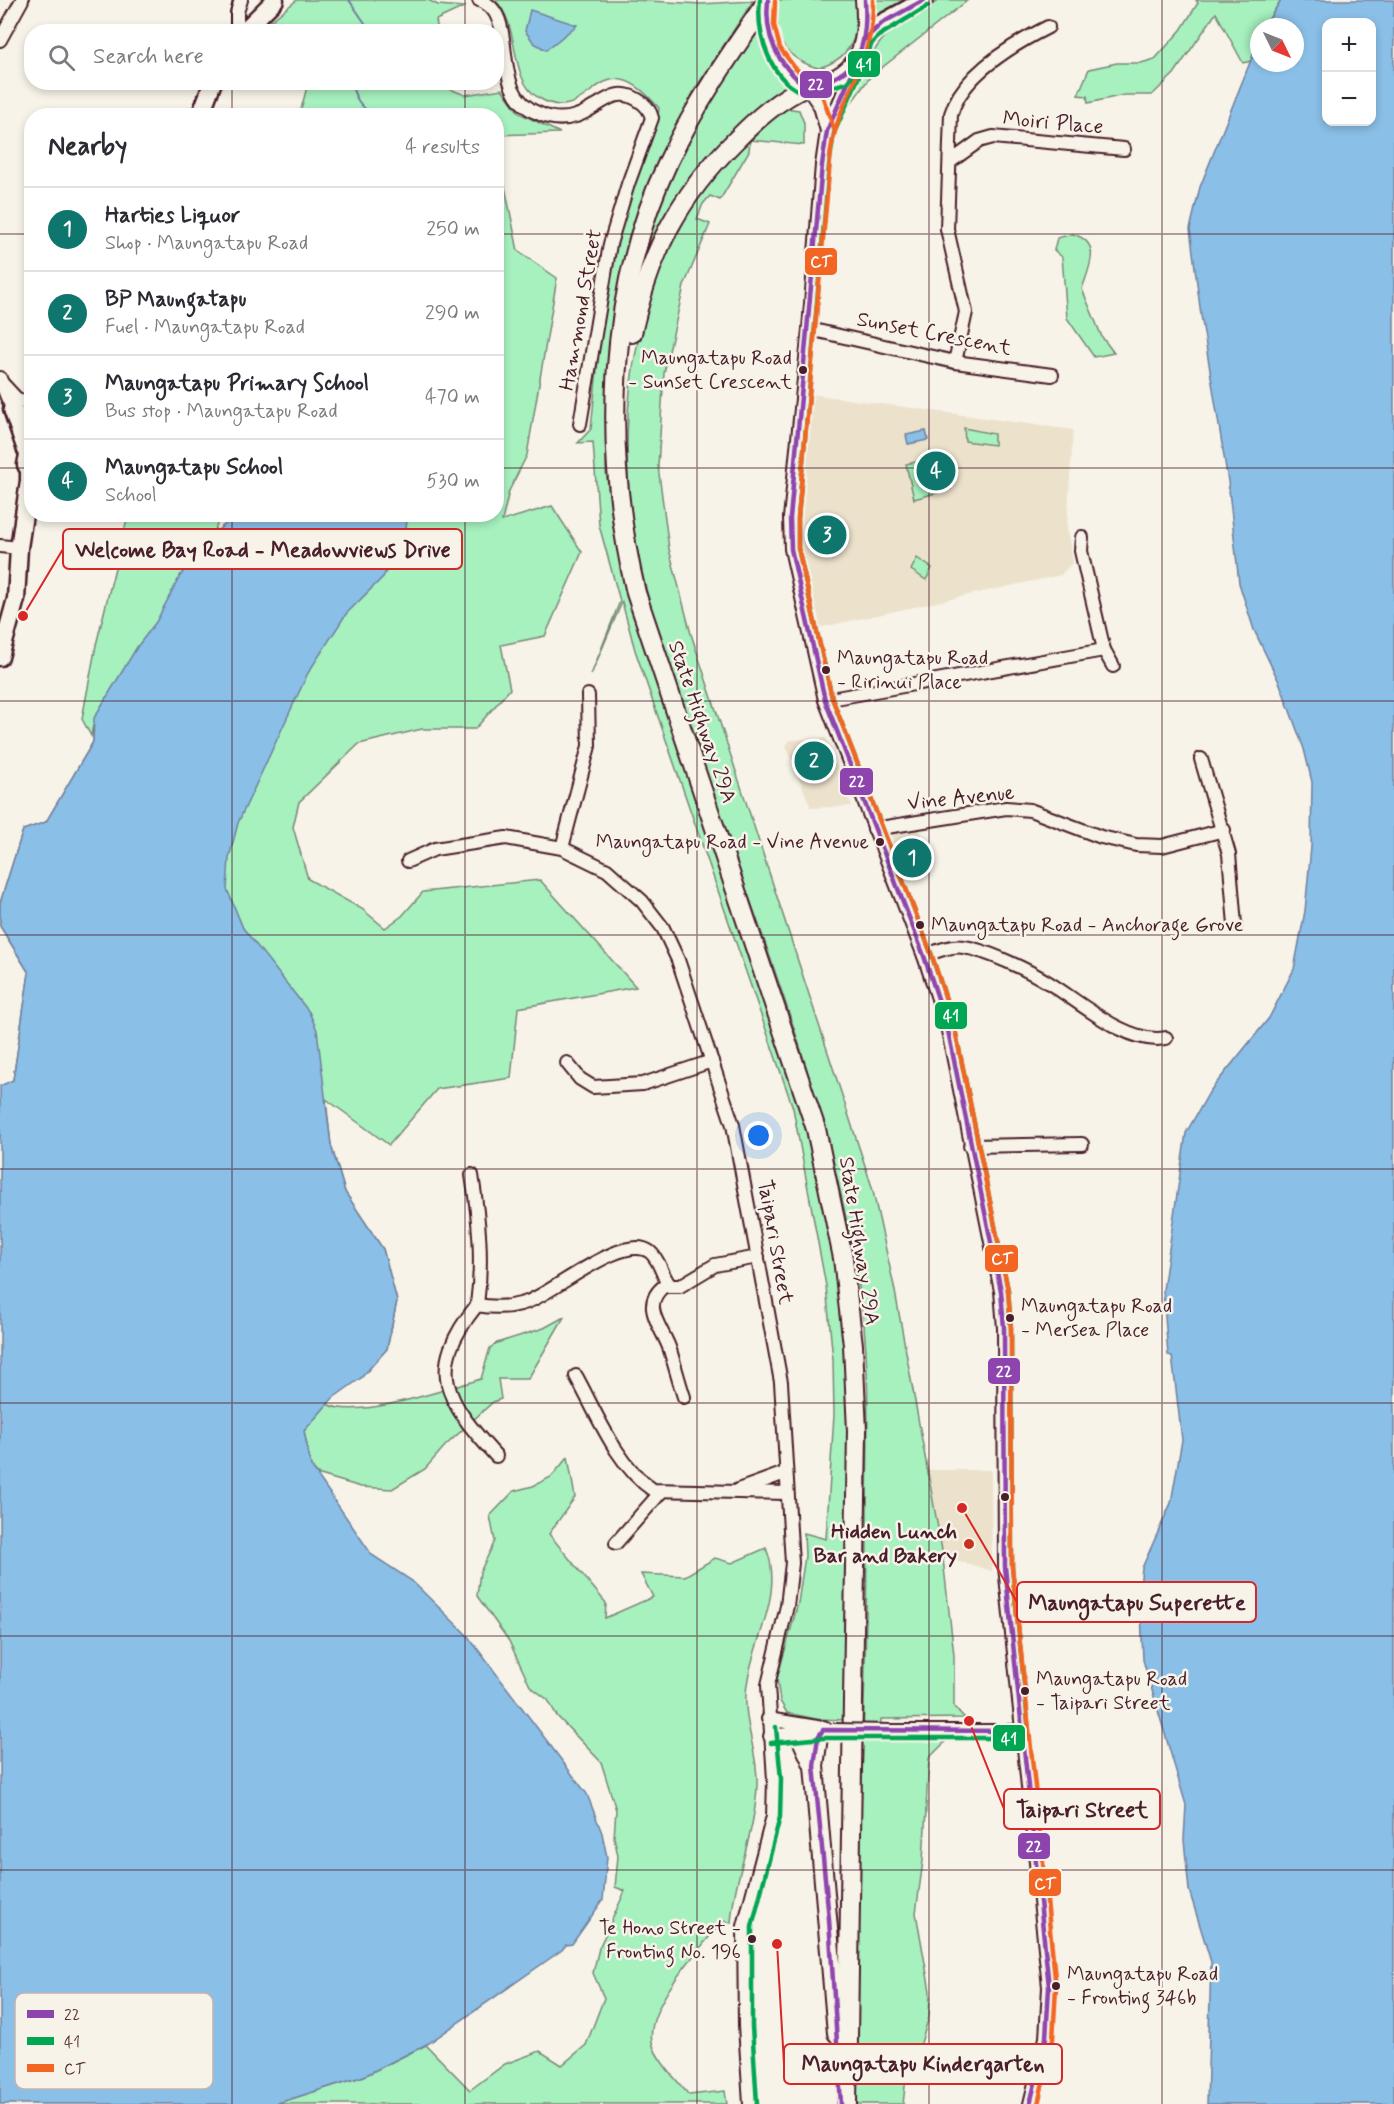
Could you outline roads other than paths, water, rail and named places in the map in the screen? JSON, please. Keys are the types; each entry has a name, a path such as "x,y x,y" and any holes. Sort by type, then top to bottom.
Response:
{"highway":[{"path":"857,62 865,39 865,0"},
{"path":"767,1 766,26 773,51 789,73 807,87"},
{"name":"State Highway 29A","path":"767,1 702,97 668,161 654,194 635,253 616,366 618,494 636,593 816,1129 843,1258 853,1345 857,1431 847,2104"},
{"name":"State Highway 29A","path":"616,418 636,317 651,268 673,217 708,168 776,102 807,87 836,80 857,62"},
{"path":"828,1730 816,1745 814,1766 829,1919 841,2104"},
{"path":"799,1733 814,1766"}],"main road":[{"path":"251,24 275,0"},
{"path":"865,39 882,23 924,0"},
{"path":"203,108 210,90"},
{"path":"12,409 24,448"},
{"path":"0,657 16,599 24,506"}],"street":[{"path":"0,40 22,0"},
{"path":"237,24 237,12 242,0"},
{"name":"Hammond Street","path":"479,0 489,5 497,14 499,24"},
{"path":"955,362 966,312 948,242 951,114 965,85 1026,38 1048,27"},
{"name":"Hammond Street","path":"504,54 509,83 514,94 528,108 548,117 568,118 581,114 609,97 623,94 642,102 652,118 610,244 580,424"},
{"path":"857,62 827,131 819,183 809,329 789,535 825,699 924,956 946,1026 1003,1310 1005,1567 1049,1987 1046,2038 1030,2104"},
{"path":"807,87 820,106 827,131"},
{"name":"Moiri Place","path":"950,162 979,141 993,137 1124,149"},
{"name":"Sunset Crescent","path":"809,329 955,362 1052,375"},
{"path":"1,380 16,398 24,402"},
{"path":"1,380 5,398 12,409 24,417"},
{"path":"1082,537 1081,551 1104,650 1113,666"},
{"path":"0,546 19,548"},
{"path":"825,699 1104,650"},
{"path":"562,848 589,746 588,695"},
{"path":"1201,759 1224,830 1232,875 1235,925"},
{"name":"Vine Avenue","path":"874,829 1012,808 1030,810 1094,835 1136,845 1162,846 1224,830"},
{"name":"Taipari Street","path":"408,861 430,850 506,838 562,848 607,870 656,917 678,960 733,1125 781,1382 785,1422 786,1493 791,1536 790,1589 770,1670 768,1719 773,1816 744,1926 745,2026 750,2104"},
{"path":"924,956 950,947 975,950 1032,974 1135,1035 1157,1040 1166,1038"},
{"path":"567,1063 580,1079 593,1087 643,1084 712,1061"},
{"path":"969,1146 1082,1144"},
{"path":"472,1175 482,1246 477,1305 451,1342 446,1362 447,1380 466,1421 496,1456"},
{"path":"477,1305 493,1308 525,1303 546,1294 610,1255 635,1247 644,1248 655,1257 669,1284"},
{"path":"684,1397 670,1350 655,1320 652,1303 660,1289 669,1284 680,1286 715,1265 758,1257"},
{"path":"576,1376 602,1427 628,1466 646,1486 661,1492 786,1493"},
{"path":"731,1492 785,1473"},
{"path":"616,1543 661,1492"},
{"path":"768,1719 828,1730"},
{"path":"770,1736 828,1730 1022,1731"}],"water":[{"path":"1281,0 1394,0 1394,2104 1207,2104 1211,1962 1189,1890 1184,1840 1186,1805 1143,1660 1140,1587 1142,1568 1171,1503 1182,1440 1172,1356 1168,1355 1163,1290 1186,1133 1210,1091 1269,1018 1294,969 1305,911 1311,847 1312,782 1304,749 1280,684 1254,630 1239,583 1228,481 1201,315 1190,229 1200,187 1250,62 1250,72 1304,72 1304,18 1270,18"},
{"path":"530,10 577,25 546,50 534,43 525,31"},
{"path":"926,431 928,440 908,444 906,435"},
{"path":"228,522 407,522 405,534 383,577 346,614 308,673 238,823 229,858 227,889 243,928 309,1012 317,1030 331,1145 345,1192 383,1249 397,1301 387,1349 361,1378 333,1398 304,1431 311,1466 372,1555 412,1581 467,1635 587,1794 602,1833 607,1857 603,1900 572,1944 566,1945 429,2043 364,2076 275,2104 0,2104 0,1086 13,1080 29,973 0,926 0,903 23,830 46,822 93,742 94,718 137,647 156,622 180,576 213,534"}],"waterway":[{"path":"349,0 365,24"},
{"path":"353,90 365,108"}],"place":[{"name":"Maungatapu Road - Sunset Crescent","path":"803,370"},
{"name":"Maungatapu School","path":"936,471"},
{"name":"Maungatapu Primary School","path":"827,535"},
{"name":"Welcome Bay Road - Meadowviews Drive","path":"23,616"},
{"name":"Maungatapu Road - Ririnui Place","path":"826,670"},
{"name":"BP Maungatapu","path":"814,761"},
{"name":"Maungatapu Road - Vine Avenue","path":"880,842"},
{"name":"Harties Liquor","path":"912,858"},
{"name":"Maungatapu Road - Anchorage Grove","path":"920,925"},
{"name":"Maungatapu Road - Mersea Place","path":"1010,1318"},
{"name":"Maungatapu Superette","path":"962,1508"},
{"name":"Hidden Lunch Bar and Bakery","path":"969,1544"},
{"name":"Maungatapu Road - Taipari Street","path":"1025,1691"},
{"name":"Taipari Street","path":"969,1721"},
{"name":"Te Hono Street - Fronting No. 196","path":"752,1939"},
{"name":"Maungatapu Kindergarten","path":"777,1944"},
{"name":"Maungatapu Road - Fronting 346b","path":"1056,1986"}]}
